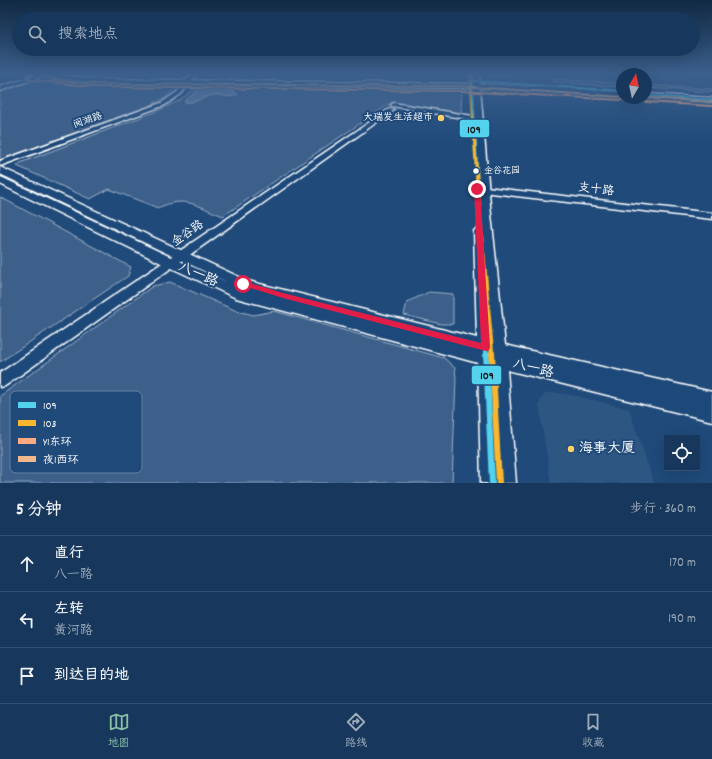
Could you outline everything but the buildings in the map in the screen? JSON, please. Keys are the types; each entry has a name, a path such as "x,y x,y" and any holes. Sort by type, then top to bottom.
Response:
{"main road":[{"path":"474,97 473,118 481,189"},
{"path":"475,97 492,354 505,483"},
{"path":"655,97 712,100"},
{"name":"八一路","path":"0,170 241,294 492,354 712,400"},
{"name":"八一路","path":"0,180 175,259"},
{"path":"492,354 492,483"},
{"name":"八一路","path":"492,354 712,412"}],"street":[{"name":"阅湖路","path":"0,164 163,104 174,97"},
{"name":"金谷路","path":"0,381 392,107 473,118"},
{"name":"支十路","path":"481,189 712,216"}],"shaded area":[{"path":"0,97 166,97 151,105 0,160"},
{"path":"185,97 462,97 461,115 392,102 223,216 191,203 184,202 167,204 158,208 109,189 90,199 17,166 20,163 155,112 179,101"},
{"path":"190,97 209,97 192,102 184,102"},
{"path":"558,97 615,97 616,100"},
{"path":"652,100 712,103 712,107 652,103"},
{"path":"0,197 131,267 128,276 0,362"},
{"path":"170,282 237,311 254,315 274,311 444,358 455,368 456,379 452,483 0,483 0,396 153,286"},
{"path":"429,292 453,294 453,324 441,324 404,315 407,302"},
{"path":"546,393 577,396 629,409 654,483 551,483 539,405 541,399"}],"transit line":[{"name":"103","path":"472,97 479,206 492,350 499,483"},
{"name":"109","path":"473,97 492,483"},
{"name":"Y1东环","path":"560,97 616,100"},
{"name":"109","path":"655,97 712,100"},
{"name":"夜1西环","path":"652,98 712,102"},
{"name":"Y1东环","path":"652,102 712,106"}],"place":[{"name":"大瑞发生活超市","path":"441,118"},
{"name":"金谷花园","path":"476,171"},
{"name":"海事大厦","path":"571,449"}],"route":[{"path":"243,284 486,347 477,189"}]}
